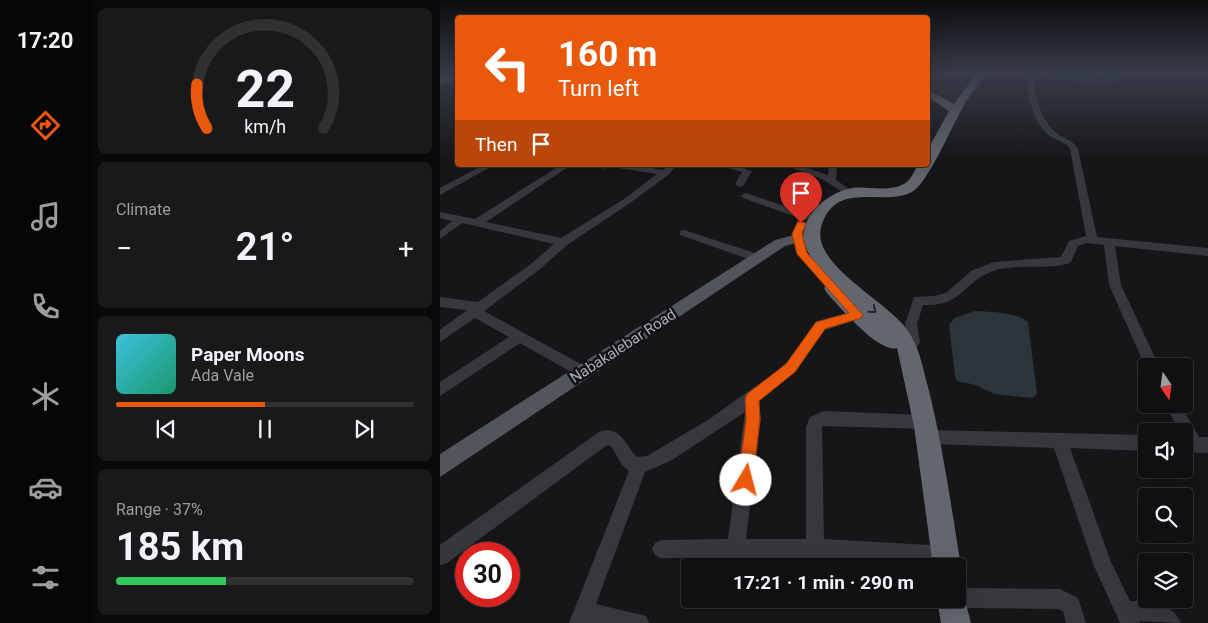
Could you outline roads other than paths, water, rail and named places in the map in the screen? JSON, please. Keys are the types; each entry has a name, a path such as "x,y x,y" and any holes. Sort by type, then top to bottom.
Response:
{"highway":[{"path":"937,102 954,110"},
{"path":"941,102 954,110"},
{"path":"930,140 960,102"},
{"path":"930,156 954,110"},
{"path":"910,182 916,167"},
{"path":"808,249 816,218 840,196 861,190 900,190 923,167"},
{"path":"903,341 889,339 857,315 841,289 808,249 798,230 806,217 833,194 844,189 910,182"},
{"path":"841,289 903,341 927,429 946,558"},
{"path":"954,608 956,623"}],"main road":[{"name":"Nabakalebar Road","path":"440,466 780,244 808,249"}],"street":[{"path":"1035,102 1048,129 1054,135 1070,142 1074,149 1092,239"},
{"path":"440,192 486,167"},
{"path":"477,223 564,167"},
{"path":"644,167 669,169"},
{"path":"730,167 747,171 740,184"},
{"path":"794,167 832,180 844,189"},
{"path":"832,180 833,167"},
{"path":"440,337 530,272 563,242 627,202 669,169"},
{"path":"746,196 806,217"},
{"path":"440,216 563,242"},
{"path":"440,236 461,219"},
{"path":"684,233 760,256"},
{"path":"903,341 913,342 911,324 918,300 934,301 950,298 975,274 994,266 1063,261 1067,258 1076,241 1092,239 1208,252"},
{"path":"1109,241 1115,285 1148,358"},
{"path":"440,302 477,309 583,372"},
{"path":"440,556 604,437 616,440 631,464 639,466 656,461 752,399 790,368 821,326 857,315"},
{"path":"440,390 521,336"},
{"path":"736,549 753,419 752,399"},
{"path":"1177,413 1195,444"},
{"path":"814,548 814,427 816,422 824,418 1059,440 1138,443"},
{"path":"1059,440 1097,552 1127,617 1159,613 1165,615 1171,623"},
{"path":"639,466 581,617 640,623"},
{"path":"661,549 814,548 916,558"},
{"path":"966,598 1060,599 1071,605 1076,623"}]}
